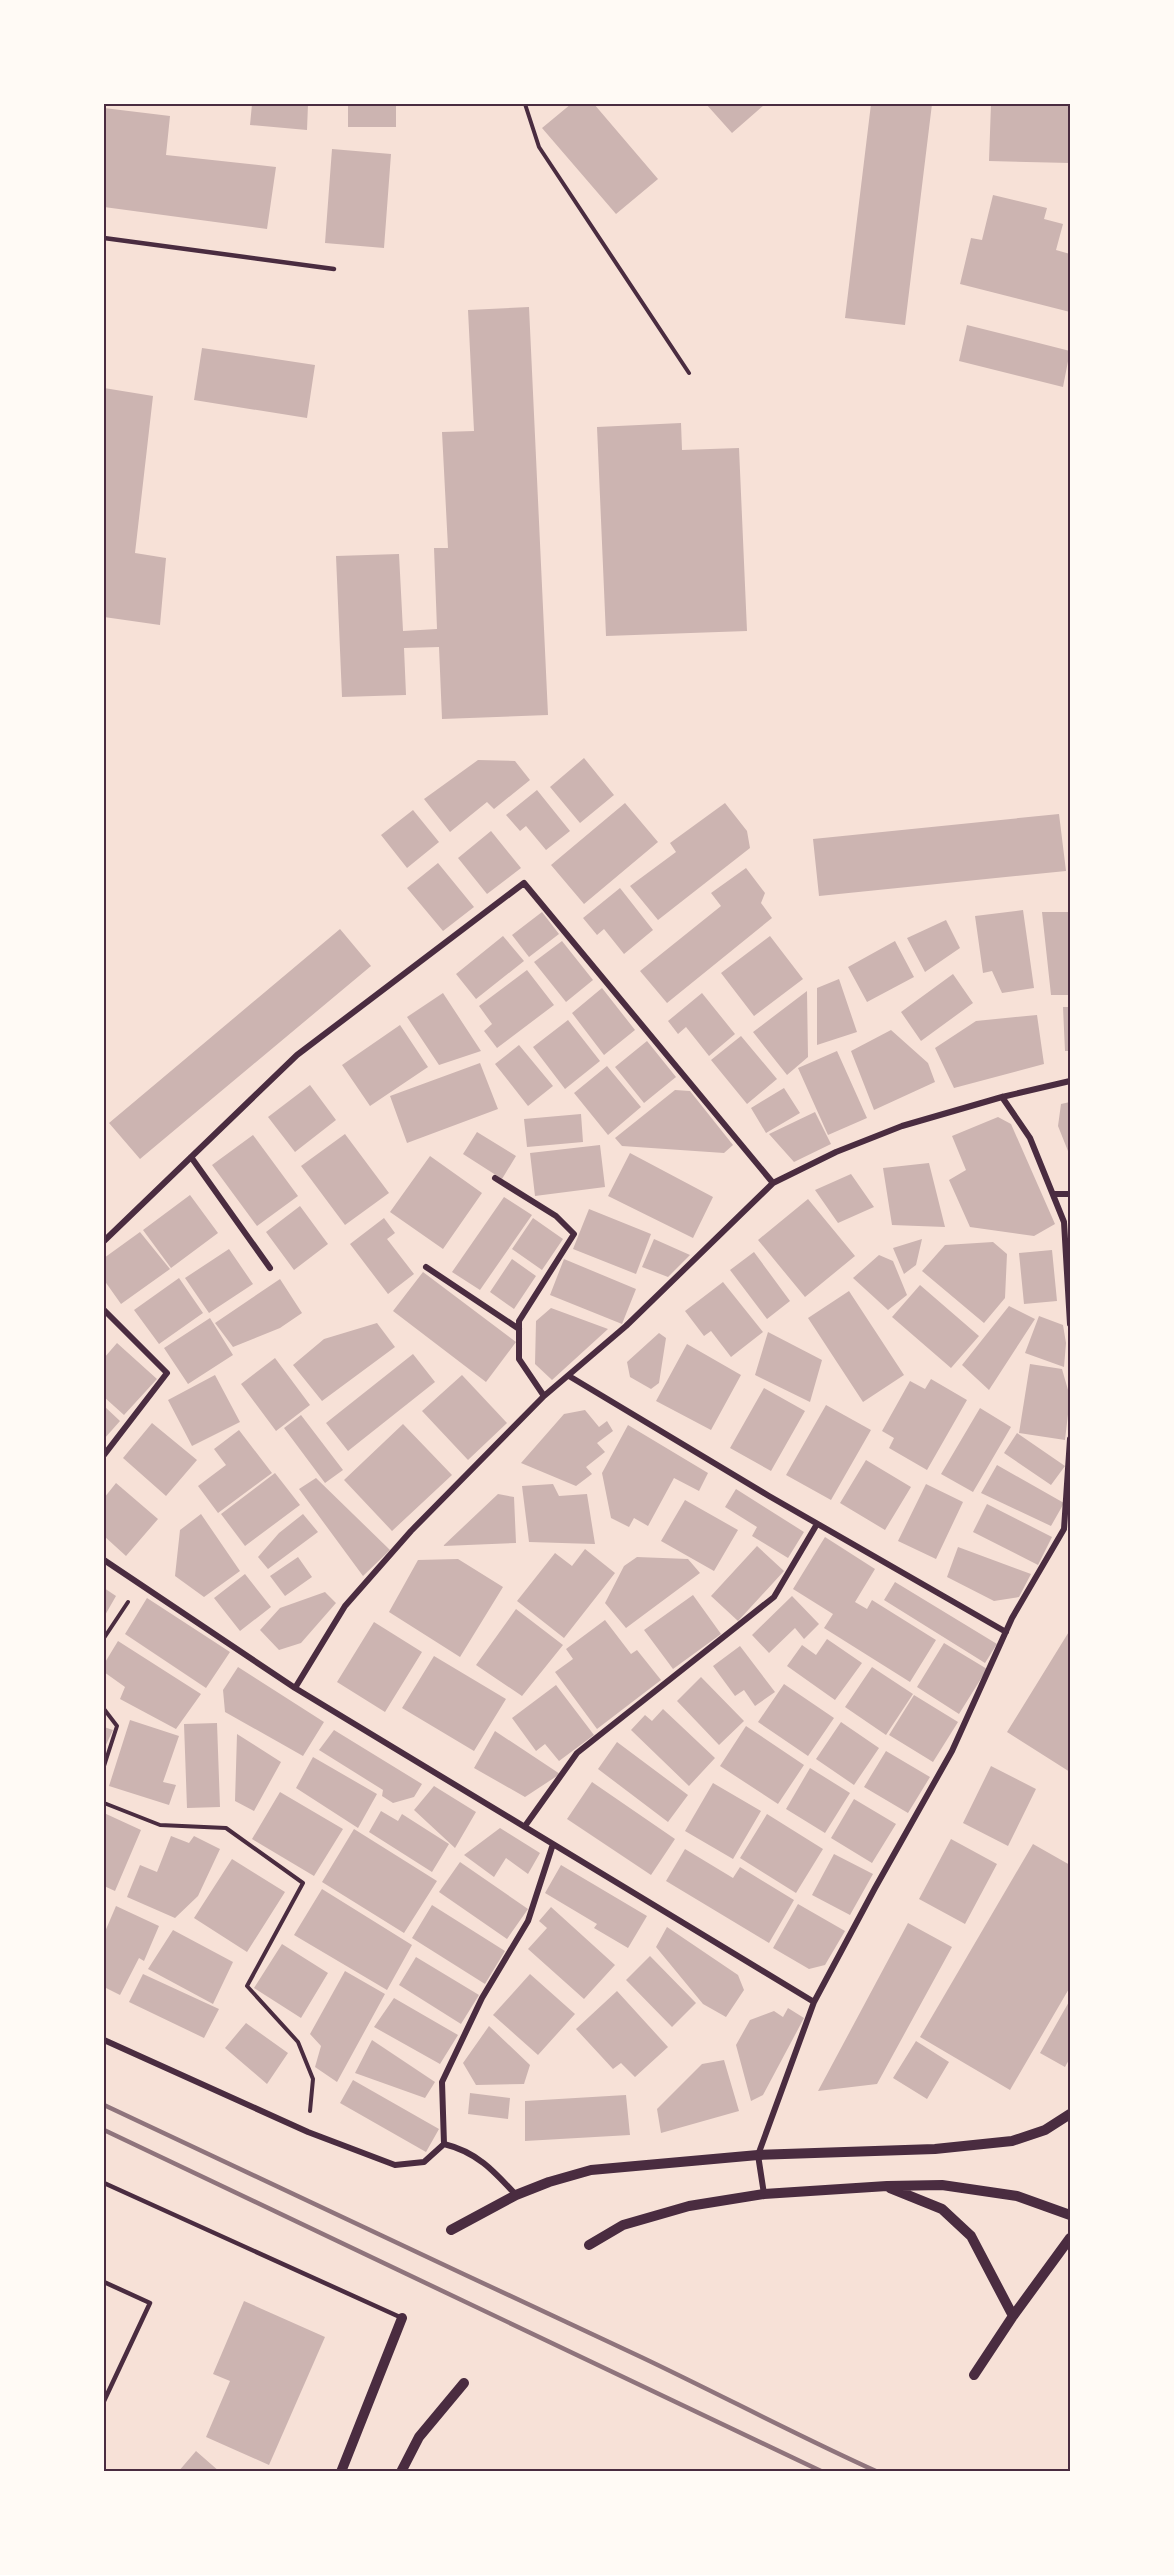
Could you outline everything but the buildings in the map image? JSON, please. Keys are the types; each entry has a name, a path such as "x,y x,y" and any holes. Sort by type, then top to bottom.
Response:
{"street":[{"path":"104,1240 297,1055 524,883 773,1183"},
{"path":"295,1688 345,1606 411,1531 544,1396 626,1326 773,1183 836,1152 902,1126 1002,1097 1071,1081"},
{"path":"1002,1097 1030,1138 1064,1222 1070,1323"},
{"path":"191,1157 270,1268"},
{"path":"495,1178 556,1216 574,1234 519,1321 519,1359 544,1396"},
{"path":"1053,1194 1071,1194"},
{"path":"426,1268 519,1329"},
{"path":"104,1310 167,1373 104,1455"},
{"path":"569,1376 817,1524 1006,1632"},
{"path":"765,2194 758,2154 814,2002 952,1750 1006,1632 1064,1529 1071,1439"},
{"path":"525,1826 577,1753 774,1597 817,1524"},
{"path":"104,1560 295,1688 814,2002"},
{"path":"104,2040 308,2132 395,2165 424,2162 444,2144 442,2082 482,1998 528,1921 553,1844"},
{"path":"451,2230 516,2195 549,2182 591,2170 758,2154 935,2149 1012,2141 1045,2130 1071,2114"},
{"path":"444,2144 462,2148 480,2159 516,2195"},
{"path":"589,2245 623,2225 689,2206 765,2194 887,2186 942,2185 1017,2196 1071,2216"},
{"path":"887,2186 942,2209 971,2236 1012,2316"},
{"path":"974,2375 1012,2316 1071,2238"},
{"path":"341,2472 402,2318"},
{"path":"401,2472 419,2438 464,2383"}],"lane":[{"path":"104,238 334,269"},
{"path":"104,2183 402,2318"},
{"path":"104,2282 150,2303 104,2401"}],"path":[{"path":"525,104 539,147 689,373"},
{"path":"104,1638 140,1584"},
{"path":"104,1709 117,1726 104,1766"},
{"path":"104,1803 160,1825 226,1828 303,1883 247,1986 298,2042 313,2079 308,2132"}],"railway":[{"path":"104,2105 641,2357 878,2472"},
{"path":"104,2130 823,2472"}]}
